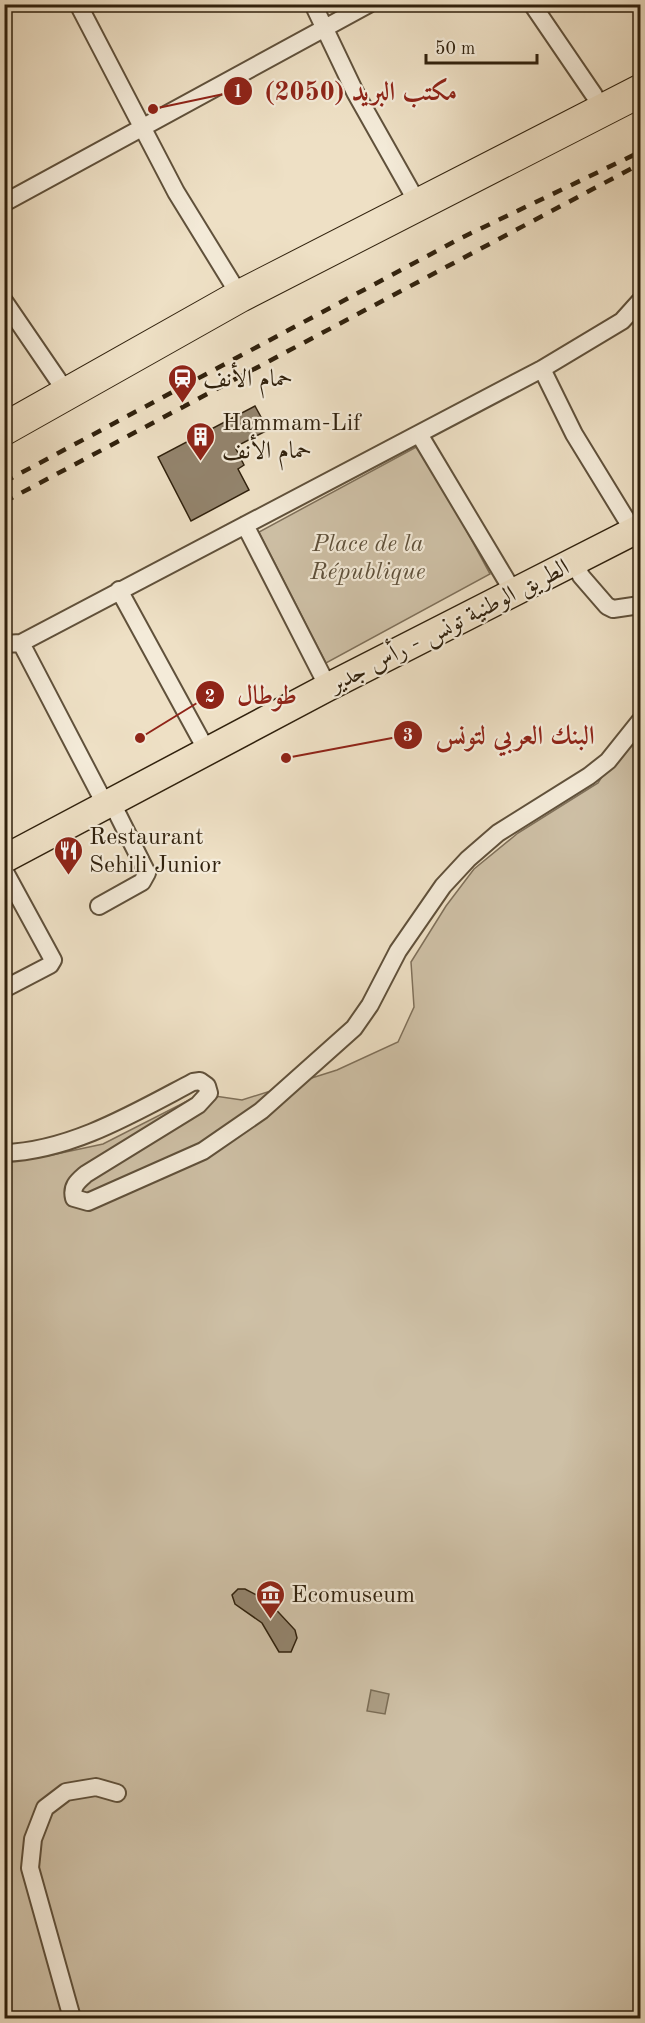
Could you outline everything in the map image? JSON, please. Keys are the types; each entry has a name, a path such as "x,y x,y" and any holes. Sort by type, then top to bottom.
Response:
{"highway":[{"path":"4,429 237,290 640,71"},
{"path":"4,409 237,290 640,91"}],"main road":[{"name":"الطريق الوطنية تونس - رأس جدير","path":"4,859 328,687 637,530"}],"street":[{"path":"78,4 176,192 237,290"},
{"path":"313,4 355,92 412,193"},
{"path":"4,203 369,4"},
{"path":"532,4 594,95"},
{"path":"4,301 58,380"},
{"path":"99,906 142,882 147,873 13,643 245,525 542,369 622,321 640,301"},
{"path":"542,369 574,434 637,530"},
{"path":"419,434 514,593"},
{"path":"245,525 328,687"},
{"path":"575,562 581,576 607,606 613,609 640,605"},
{"path":"119,590 207,751"},
{"path":"4,1153 46,1147 98,1129 193,1082 200,1081 207,1086 209,1093 198,1105 86,1174 74,1184 72,1191 74,1198 88,1202 168,1169 203,1151 241,1127 354,1028 370,1005 398,951 444,886 468,859 498,833 589,776 608,760 640,721"},
{"path":"4,870 53,960 50,965 4,989"},
{"path":"72,2019 30,1868 32,1846 39,1817 45,1808 66,1792 96,1787 117,1793"}],"green space":[{"name":"Place de la République","path":"420,445 490,574 326,663 259,532"},
{"path":"640,719 640,2018 5,2018 4,1161 47,1156 103,1144 201,1094 242,1100 337,1070 398,1042 414,1007 411,962 446,906 474,869 518,833 598,783"}],"shaded area":[{"path":"371,1690 389,1694 385,1714 367,1711"}],"building":[{"name":"Hammam-Lif حمام الأنف","path":"255,406 268,430 235,447 244,465 238,469 249,490 191,521 158,457"},
{"name":"Ecomuseum","path":"238,1589 245,1589 268,1601 295,1630 297,1638 291,1652 279,1652 262,1623 235,1604 232,1595"}],"railway":[{"path":"4,482 461,238 640,152"},
{"path":"4,502 640,164"}],"place":[{"name":"مكتب البريد (2050)","path":"153,109"},
{"name":"حمام الأنف","path":"182,404"},
{"name":"Hammam-Lif حمام الأنف","path":"201,462"},
{"name":"طوطال","path":"140,738"},
{"name":"البنك العربي لتونس","path":"286,758"},
{"name":"Restaurant Sehili Junior","path":"68,876"},
{"name":"Ecomuseum","path":"270,1620"}]}
